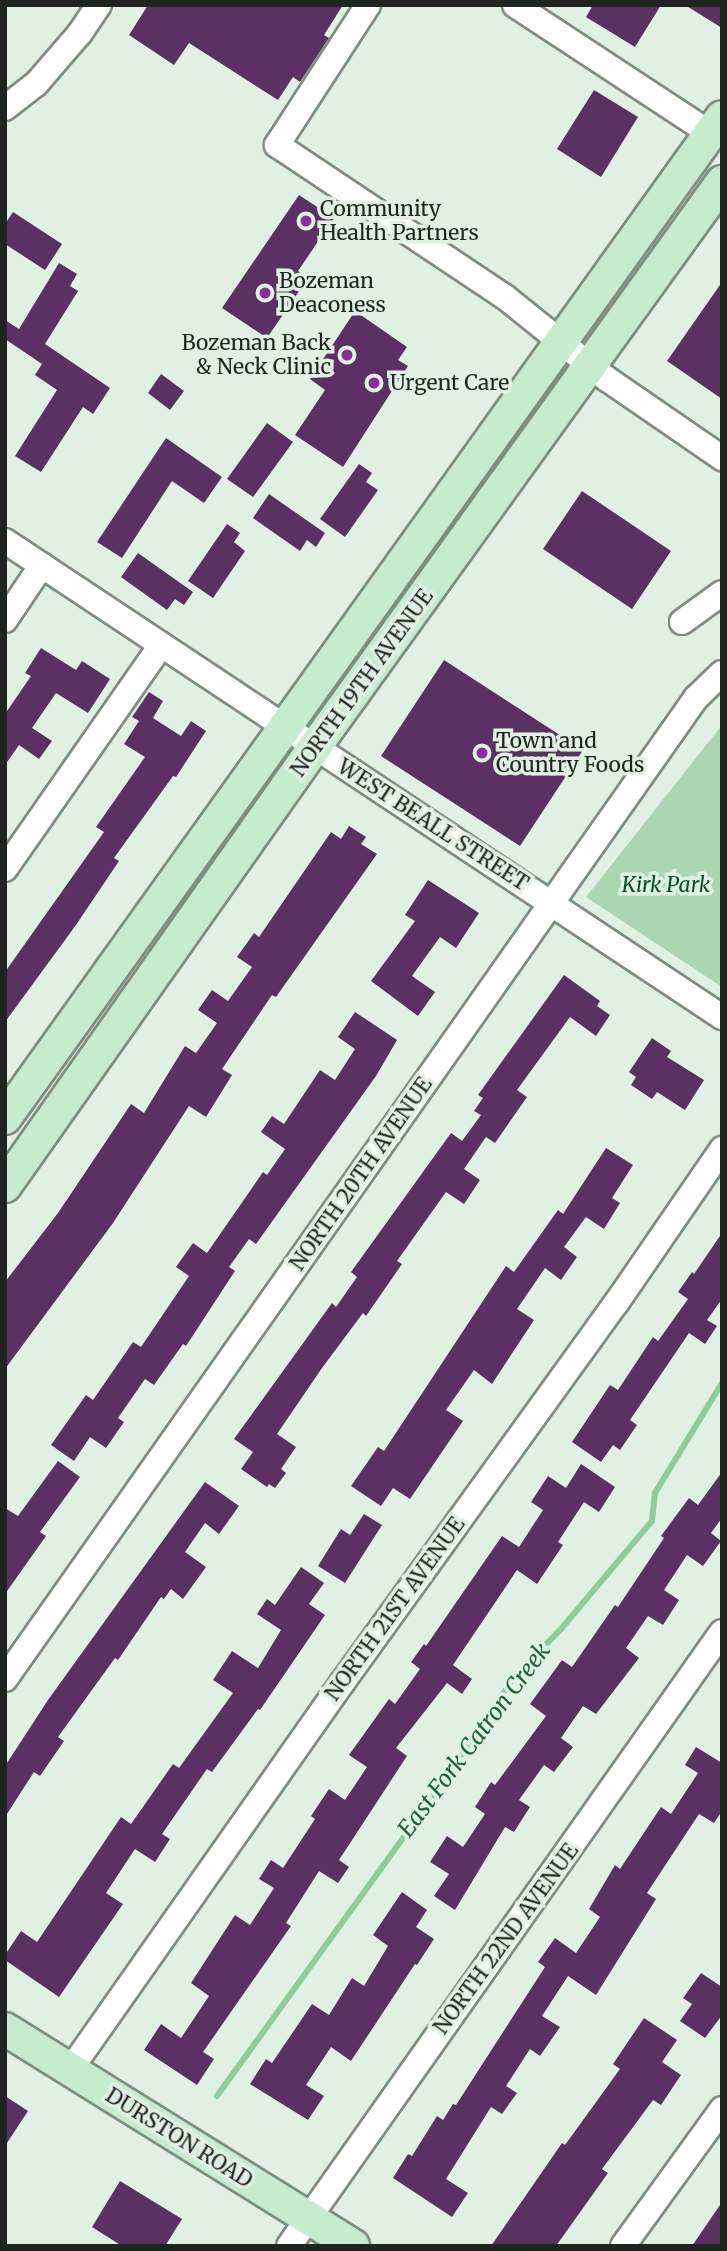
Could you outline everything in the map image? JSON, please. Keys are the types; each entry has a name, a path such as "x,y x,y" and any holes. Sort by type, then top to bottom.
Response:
{"main road":[{"name":"NORTH 19TH AVENUE","path":"5,1118 561,344 715,124"},
{"name":"NORTH 19TH AVENUE","path":"5,1186 314,748 722,182"},
{"name":"DURSTON ROAD","path":"5,2029 353,2246"}],"street":[{"path":"5,108 36,83 80,33 99,5"},
{"path":"368,5 277,145 505,297 589,366 722,458"},
{"path":"515,5 715,124"},
{"name":"WEST BEALL STREET","path":"5,541 314,748 553,902 722,1017"},
{"path":"5,620 42,565"},
{"path":"682,622 722,593"},
{"path":"5,869 160,645"},
{"name":"NORTH 20TH AVENUE","path":"5,1679 695,698 722,673"},
{"name":"NORTH 21ST AVENUE","path":"70,2070 342,1683 617,1302 722,1149"},
{"name":"NORTH 22ND AVENUE","path":"289,2246 722,1632"},
{"path":"623,2246 722,2109"}],"green space":[{"name":"Kirk Park","path":"722,725 722,987 586,897"}],"building":[{"path":"148,5 343,5 324,35 329,38 300,82 293,77 278,100 189,43 174,65 129,35"},
{"path":"593,5 661,5 635,47 586,17"},
{"path":"685,5 722,5 722,28"},
{"path":"594,90 638,117 601,177 557,149"},
{"name":"Bozeman Deaconess","path":"299,195 334,218 298,271 308,278 267,338 222,308"},
{"path":"13,212 62,244 45,270 5,244 5,224"},
{"path":"59,263 77,274 70,286 78,291 45,344 110,388 93,414 83,407 41,472 15,456 57,390 35,375 42,364 5,339 5,320 19,329"},
{"path":"722,282 722,399 667,361"},
{"path":"355,311 407,347 398,360 408,366 343,467 295,435 325,390 310,379"},
{"path":"161,374 184,391 170,410 148,393"},
{"path":"267,423 293,442 253,497 227,479"},
{"path":"166,438 222,477 204,503 172,481 122,558 97,542"},
{"path":"359,464 372,473 366,482 378,490 345,537 320,519"},
{"path":"582,491 671,551 632,609 543,549"},
{"path":"269,494 325,533 316,547 307,540 300,551 253,518"},
{"path":"227,524 240,533 234,542 245,551 213,598 188,581"},
{"path":"138,553 193,592 184,605 175,599 167,610 121,577"},
{"path":"41,648 76,670 82,661 110,679 88,713 56,693 32,728 52,741 39,759 19,745 5,765 5,714 31,676 25,673"},
{"name":"Town and Country Foods","path":"444,660 583,750 520,846 381,756"},
{"path":"149,692 163,701 153,718 181,736 191,721 206,731 176,777 173,776 114,858 119,861 5,1022 5,972 104,832 96,827 145,757 124,744 139,721 132,717"},
{"path":"349,826 366,837 361,844 377,854 276,997 272,995 222,1069 232,1075 206,1117 189,1106 113,1223 5,1369 5,1282 58,1213 131,1104 144,1113 185,1046 196,1053 217,1023 198,1010 212,990 228,1001 252,967 237,957 254,933 259,937 331,832 341,839"},
{"path":"428,880 479,913 456,948 440,937 412,976 435,992 418,1016 371,981 415,921 405,915"},
{"path":"564,975 600,1001 597,1006 610,1015 596,1036 570,1017 517,1090 527,1097 495,1143 486,1137 464,1169 480,1180 464,1204 446,1192 397,1261 402,1264 366,1316 363,1313 277,1434 296,1447 281,1469 286,1473 275,1488 269,1484 267,1487 241,1469 253,1452 234,1439 332,1303 336,1307 357,1277 351,1272 451,1133 462,1141 481,1115 474,1111 483,1098 478,1095"},
{"path":"355,1012 397,1040 376,1076 256,1244 249,1239 229,1267 235,1271 186,1346 183,1344 154,1385 145,1379 118,1418 124,1422 106,1448 90,1437 74,1461 51,1445 86,1395 93,1400 133,1342 141,1347 189,1276 176,1267 193,1243 207,1253 263,1172 267,1175 285,1149 261,1132 272,1116 284,1124 320,1070 335,1080 355,1049 338,1037"},
{"path":"652,1038 671,1051 667,1057 704,1080 685,1110 657,1092 652,1099 631,1085 636,1077 629,1072"},
{"path":"606,1148 633,1165 612,1198 620,1203 604,1229 586,1217 564,1247 577,1257 561,1280 545,1268 517,1309 534,1320 492,1384 474,1370 446,1410 463,1421 410,1499 393,1488 381,1506 351,1486 378,1447 384,1451 506,1266 514,1272 558,1210 563,1214"},
{"path":"722,1233 722,1299 707,1320 717,1326 705,1344 689,1333 630,1420 637,1425 620,1450 613,1445 601,1462 572,1442 610,1385 618,1390 653,1337 658,1341 688,1299 678,1292"},
{"path":"58,1461 80,1477 40,1532 46,1536 5,1594 5,1508 18,1516"},
{"path":"581,1464 615,1487 599,1512 584,1502 558,1542 563,1545 537,1584 517,1570 453,1665 472,1679 462,1694 447,1683 396,1748 407,1756 339,1860 349,1867 338,1883 319,1871 286,1923 291,1926 203,2052 214,2059 197,2085 144,2050 161,2024 181,2038 209,1996 191,1983 235,1915 250,1925 274,1888 259,1879 271,1860 283,1868 315,1819 311,1816 329,1789 345,1800 367,1767 349,1755 389,1699 395,1704 420,1669 411,1662 424,1644 426,1646 502,1536 519,1547 543,1510 531,1502 548,1476 566,1488"},
{"path":"722,1472 722,1518 711,1533 721,1541 703,1566 687,1555 664,1590 679,1600 663,1625 648,1616 626,1648 639,1658 596,1714 583,1706 561,1738 573,1747 554,1772 544,1765 519,1800 530,1807 514,1832 505,1827 455,1910 434,1896 449,1874 430,1862 447,1836 463,1847 485,1814 475,1807 491,1782 495,1785 546,1716 530,1704 562,1660 572,1667 615,1605 618,1607 664,1538 661,1536 689,1498 698,1505"},
{"path":"205,1482 239,1506 219,1534 205,1523 185,1552 206,1567 183,1599 171,1589 164,1599 161,1597 118,1660 115,1658 58,1737 64,1741 40,1776 34,1772 5,1817 5,1766 48,1700"},
{"path":"364,1514 382,1525 345,1583 318,1566 341,1529 350,1535"},
{"path":"301,1567 324,1583 309,1604 325,1615 260,1710 258,1709 212,1772 207,1769 162,1834 170,1839 155,1862 135,1849 106,1893 123,1904 59,1997 5,1960 5,1955 21,1931 37,1942 121,1817 131,1824 173,1764 179,1768 233,1693 213,1680 232,1651 258,1668 281,1630 257,1614 267,1599 275,1605"},
{"path":"696,1747 722,1763 722,1811 714,1823 699,1814 647,1893 656,1899 596,1995 568,1976 542,2016 560,2027 540,2056 530,2049 506,2086 517,2093 502,2114 491,2107 446,2179 468,2193 452,2217 393,2178 408,2154 412,2156 437,2116 443,2120 453,2104 456,2105 545,1967 538,1962 555,1938 576,1953 600,1917 589,1909 615,1865 620,1869 661,1807 671,1814 698,1773 685,1765"},
{"path":"402,1892 427,1910 416,1927 434,1939 351,2061 331,2047 306,2085 324,2096 308,2120 250,2084 266,2059 272,2063 312,2004 329,2015 352,1978 364,1986 388,1946 373,1935"},
{"path":"701,1973 722,1987 722,2015 705,2038 680,2021 692,2004 683,1998"},
{"path":"644,2018 677,2040 662,2062 681,2075 661,2105 653,2100 602,2169 608,2173 556,2246 491,2246 562,2143 565,2145 620,2069 613,2064"},
{"path":"5,2096 28,2111 5,2146"},
{"path":"120,2181 182,2219 165,2246 122,2246 92,2227"},
{"path":"722,2202 722,2246 692,2246"}],"waterway":[{"name":"East Fork Catron Creek","path":"217,2096 420,1815 515,1676 561,1629 652,1521 655,1493 722,1383"}],"place":[{"name":"Community Health Partners","path":"306,221"},
{"name":"Bozeman Deaconess","path":"265,293"},
{"name":"Bozeman Back & Neck Clinic","path":"347,355"},
{"name":"Urgent Care","path":"374,383"},
{"name":"Town and Country Foods","path":"482,753"}]}
